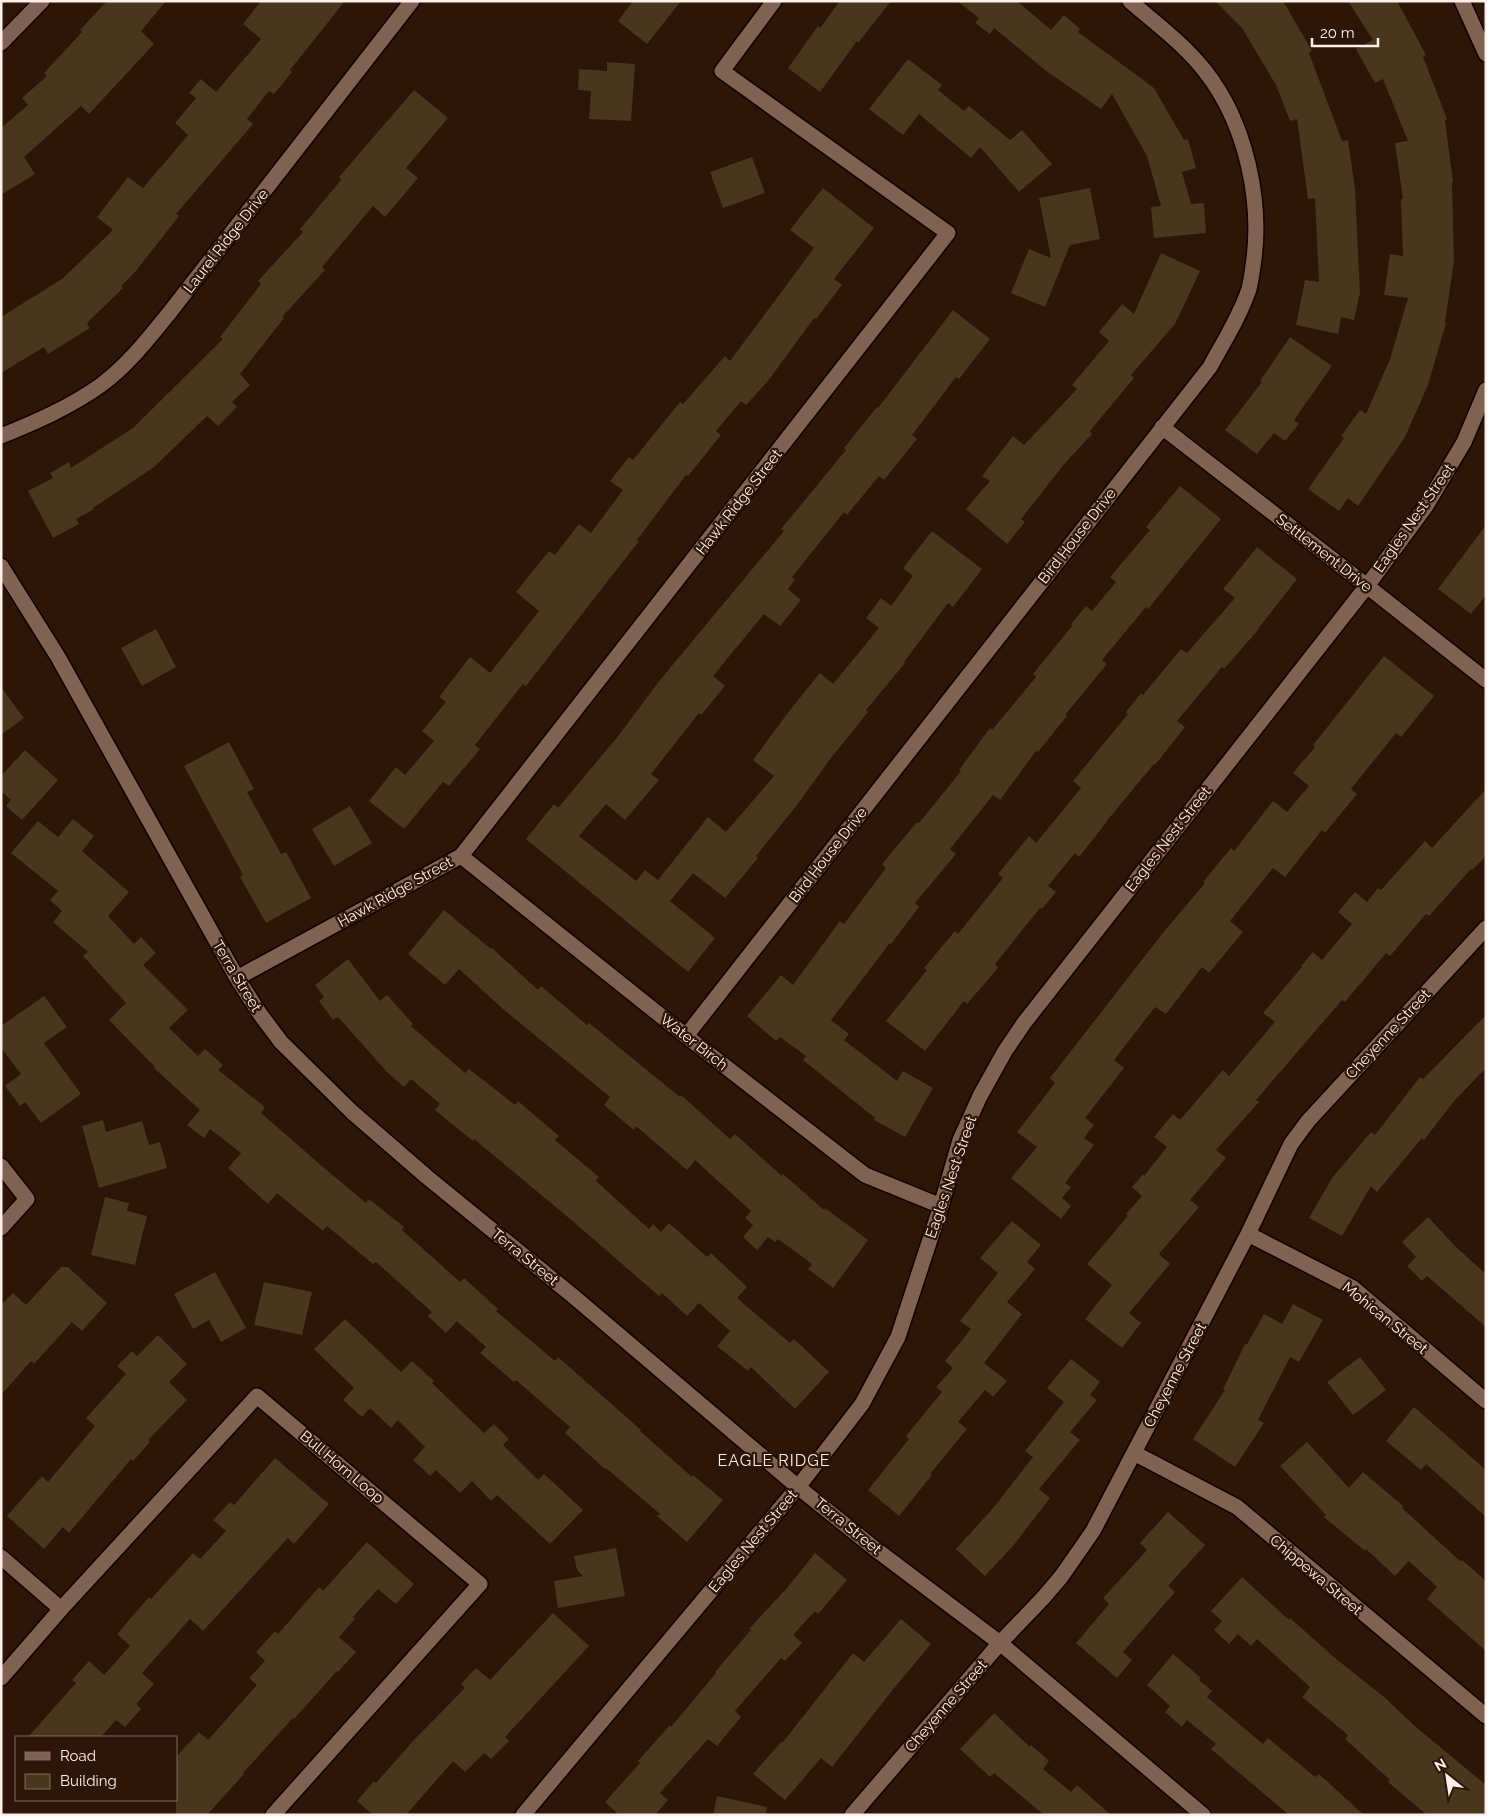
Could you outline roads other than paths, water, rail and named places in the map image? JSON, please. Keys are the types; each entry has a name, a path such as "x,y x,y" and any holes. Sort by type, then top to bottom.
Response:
{"street":[{"path":"1,44 42,1"},
{"name":"Laurel Ridge Drive","path":"1,436 68,406 102,384 133,356 224,244 412,1"},
{"name":"Hawk Ridge Street","path":"237,978 461,856 948,233 722,70 774,1"},
{"name":"Bird House Drive","path":"686,1036 1210,367 1238,317 1250,287 1256,246 1256,210 1252,181 1242,143 1230,112 1215,84 1191,55 1130,1"},
{"path":"1462,1 1483,38 1486,54"},
{"name":"Eagles Nest Street","path":"523,1815 798,1487 862,1404 898,1337 941,1206 960,1140 976,1105 1005,1051 1024,1023 1367,586 1426,506 1464,442 1486,390"},
{"name":"Settlement Drive","path":"1162,428 1486,680"},
{"name":"Terra Street","path":"1,566 58,657 237,978 281,1042 352,1112 426,1177 573,1296 798,1487 874,1548 1000,1644 1203,1815"},
{"name":"Water Birch","path":"461,856 686,1036 865,1175 941,1206"},
{"name":"Cheyenne Street","path":"852,1815 1000,1644 1043,1598 1093,1530 1248,1234 1291,1144 1308,1121 1486,928"},
{"path":"1,1166 27,1199 1,1228"},
{"name":"Mohican Street","path":"1248,1234 1353,1288 1486,1401"},
{"name":"Bull Horn Loop","path":"1,1678 60,1609 257,1396 480,1584 273,1815"},
{"name":"Chippewa Street","path":"1134,1453 1237,1507 1486,1716"},
{"path":"1,1557 60,1609"}],"district":[{"name":"EAGLE RIDGE","path":"774,1460"}]}
